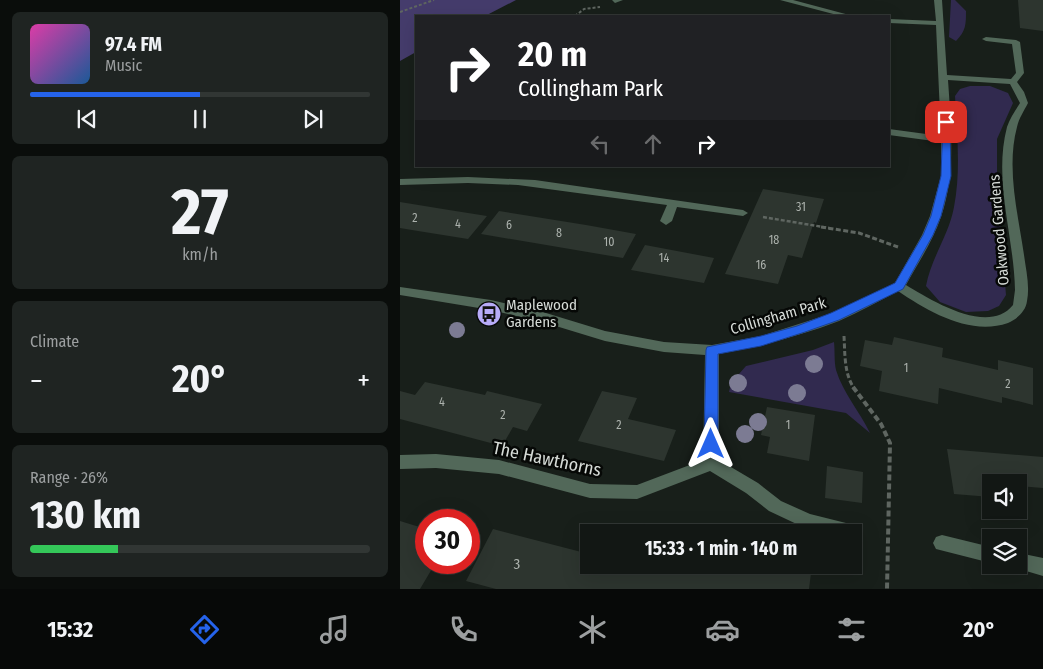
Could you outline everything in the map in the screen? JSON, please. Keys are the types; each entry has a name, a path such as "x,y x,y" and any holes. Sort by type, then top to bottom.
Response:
{"street":[{"path":"784,0 845,15"},
{"path":"899,286 936,216 946,176 944,77 938,0"},
{"path":"890,21 941,24"},
{"path":"944,77 1012,82 1020,73 1016,42 986,38"},
{"name":"Oakwood Gardens","path":"899,286 929,305 969,320 993,322 1010,317 1021,303 1022,284 1010,188 1009,142 1013,125 1024,103 1020,92 1012,82"},
{"path":"890,132 946,140"},
{"path":"400,182 506,180 743,213"},
{"path":"666,221 673,203"},
{"name":"Collingham Park","path":"400,291 491,305 546,318 605,336 664,346 712,350 761,341 801,329 835,316 899,286"},
{"path":"712,350 711,464 752,488 776,506 823,524"},
{"name":"The Hawthorns","path":"400,462 436,461 499,467 590,491 637,492 711,464"},
{"path":"942,543 982,552"},
{"path":"1027,563 1043,567"}],"path":[{"path":"400,12 434,0"},
{"path":"576,15 584,9 606,6 617,0"},
{"path":"743,213 859,233 917,253"},
{"path":"841,329 846,338 846,370 850,382 881,424 890,443 892,460 887,589"}],"shaded area":[{"path":"400,0 516,0 487,15 415,15 415,53 400,61"},
{"path":"951,0 955,0 966,11 965,27 956,41 949,37"},
{"path":"970,86 990,86 1008,93 1013,103 997,139 997,186 1006,295 999,306 988,311 966,312 940,302 926,286 954,207 958,152 955,96 960,89"},
{"path":"834,342 835,367 839,378 870,433 846,413 729,392 731,383 746,366 813,350"}],"building":[{"path":"1018,0 1043,0 1043,31 1020,28"},
{"path":"763,189 824,199 802,258 788,255 778,284 725,274"},
{"path":"400,202 487,216 468,239 418,231 400,228"},
{"path":"499,211 636,234 623,258 481,234"},
{"path":"645,245 714,258 704,283 631,270"},
{"path":"894,337 943,348 942,357 998,370 998,360 1033,368 1033,405 1002,397 1002,403 939,388 938,404 879,391 882,371 860,366 865,340 892,345"},
{"path":"425,382 485,395 487,391 542,404 527,431 513,427 502,446 400,419 400,391 415,395"},
{"path":"602,391 637,398 628,419 676,430 664,461 578,441"},
{"path":"767,407 815,415 809,461 767,453 770,437 761,435"},
{"path":"947,449 1043,457 1043,488 1027,487 1027,474 982,474 982,496 954,494"},
{"path":"827,466 863,472 862,503 825,498"},
{"path":"400,521 415,526 415,574 429,574 420,589 400,589"},
{"path":"493,529 580,552 580,574 811,574 809,589 496,589 466,581 470,574 480,574 480,554"}],"place":[{"name":"Maplewood Gardens","path":"489,314"}],"route":[{"path":"711,444 712,350 761,341 801,329 835,316 899,286 928,235 936,216 946,176 946,122"}]}
